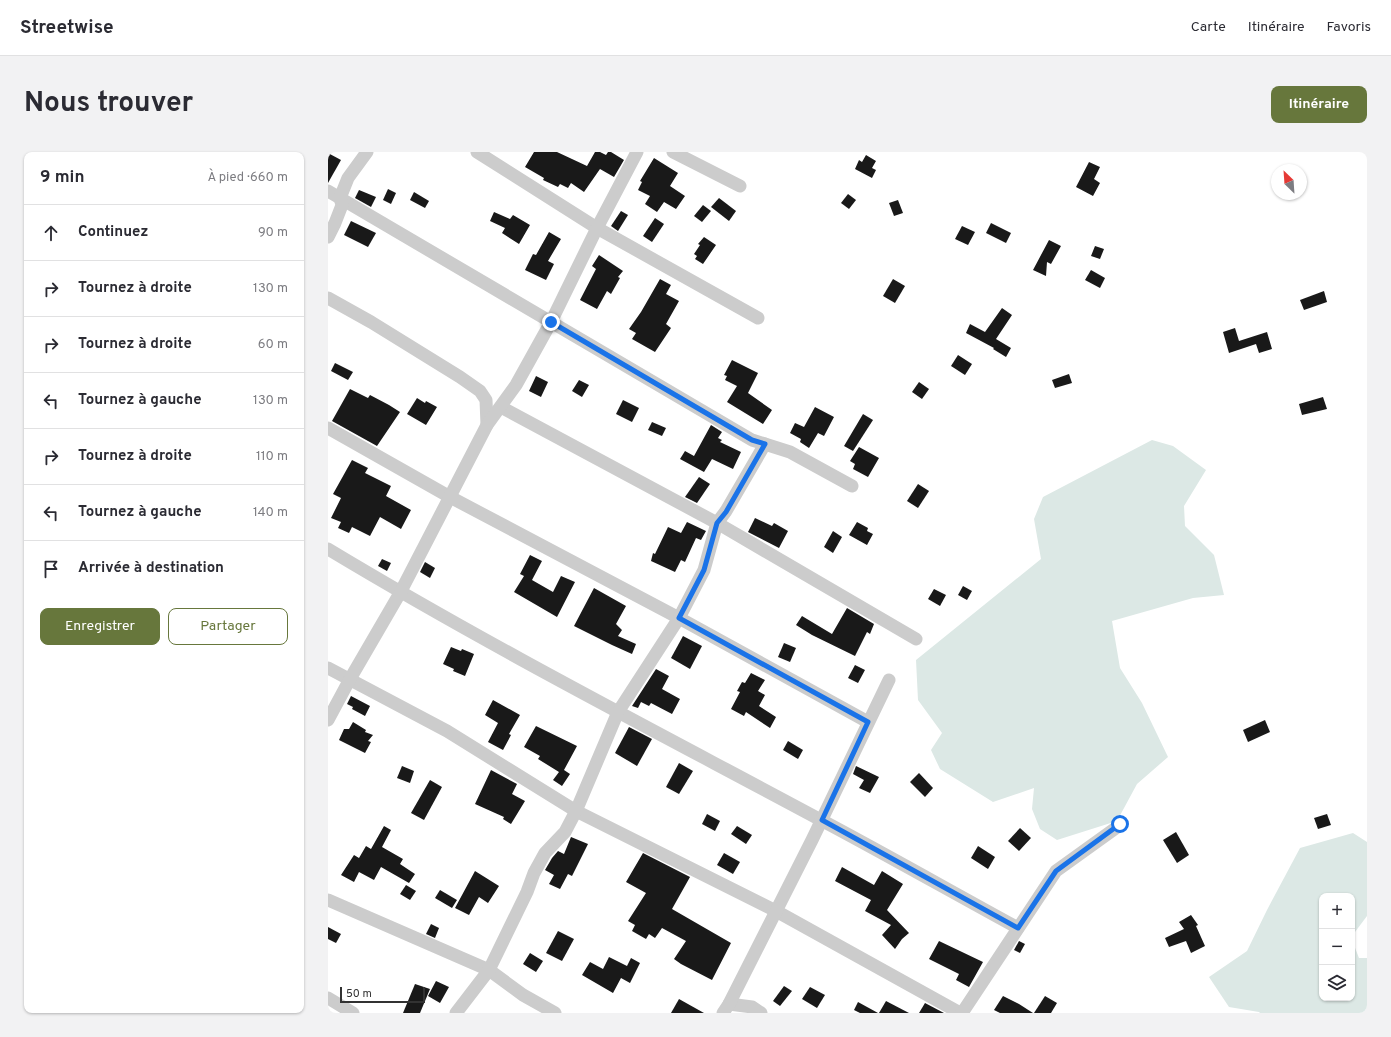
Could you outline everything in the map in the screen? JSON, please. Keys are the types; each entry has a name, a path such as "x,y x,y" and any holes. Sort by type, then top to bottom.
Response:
{"street":[{"path":"328,237 336,223 342,205 340,198 348,178 367,152"},
{"path":"478,152 597,228 758,318"},
{"path":"328,720 400,593 488,425 516,385 551,322 597,228 637,152"},
{"path":"673,152 740,186"},
{"path":"328,191 752,440 790,452 852,486"},
{"path":"328,298 371,322 477,389 486,400 488,425"},
{"path":"501,407 717,523 916,639"},
{"path":"328,428 450,497 679,618 868,722"},
{"path":"456,1013 489,970 527,892 534,873 545,853 565,832 576,811 618,712 679,618 704,570 717,523 726,512 765,444"},
{"path":"328,549 400,593 618,712 822,820 1018,928"},
{"path":"328,668 447,731 576,811 776,911 961,1013 1056,871 1120,824"},
{"path":"761,1013 752,1008 726,1008 822,820 889,680"},
{"path":"328,900 489,970 523,995 555,1013"},
{"path":"328,998 353,1013"}],"shaded area":[{"path":"1152,440 1173,446 1206,470 1184,506 1185,526 1214,555 1224,595 1193,598 1112,621 1120,668 1142,703 1168,757 1137,784 1117,821 1057,840 1040,829 1032,809 1034,788 993,802 940,769 931,750 942,733 918,700 916,660 1041,559 1034,519 1043,497"},
{"path":"1353,833 1367,842 1367,916 1355,932 1355,893 1319,893 1319,1001 1355,1001 1355,948 1359,958 1367,958 1367,1013 1260,1013 1229,1007 1209,977 1247,951 1300,848"}],"building":[{"path":"534,152 557,152 587,166 595,152 600,152 606,155 608,152 611,152 624,160 614,177 600,169 584,192 571,183 568,188 560,184 558,187 543,180 544,178 525,167"},
{"path":"328,153 341,160 328,183"},
{"path":"866,155 876,161 872,168 876,170 872,178 855,169 859,160 862,162"},
{"path":"654,158 678,173 670,186 685,196 676,209 664,202 657,212 645,204 650,196 638,190 642,182 640,181"},
{"path":"1089,162 1100,167 1094,179 1100,183 1093,196 1076,187"},
{"path":"388,189 396,193 391,204 383,200"},
{"path":"359,190 376,197 371,207 355,198"},
{"path":"414,192 429,201 425,208 410,200"},
{"path":"848,194 856,200 849,209 841,203"},
{"path":"719,198 736,211 729,221 711,207"},
{"path":"898,200 903,213 894,216 889,203"},
{"path":"703,205 711,211 702,222 694,216"},
{"path":"621,211 628,215 618,231 611,226"},
{"path":"494,212 510,219 513,215 530,225 519,244 502,233 505,228 490,221"},
{"path":"655,218 664,224 652,242 643,236"},
{"path":"351,221 376,233 368,247 344,235"},
{"path":"991,223 1011,233 1006,243 986,233"},
{"path":"962,226 975,232 968,245 955,239"},
{"path":"549,232 561,239 548,261 554,264 546,280 525,270 533,254 536,255"},
{"path":"704,237 716,245 703,264 695,259 697,256 694,254 700,245 698,244"},
{"path":"1049,240 1061,246 1051,264 1047,262 1046,276 1033,270"},
{"path":"1095,246 1104,249 1100,259 1091,256"},
{"path":"599,255 623,271 618,277 620,278 611,294 607,291 597,309 580,300 596,269 592,266"},
{"path":"1091,270 1105,278 1100,288 1085,280"},
{"path":"660,279 671,285 666,294 679,301 666,324 671,328 655,352 632,339 636,333 629,329 641,312"},
{"path":"893,279 905,286 895,303 883,296"},
{"path":"1324,291 1327,302 1304,310 1300,300"},
{"path":"1002,308 1012,315 996,339 1011,348 1006,357 993,349 994,348 966,333 970,324 985,332"},
{"path":"1235,328 1239,341 1267,332 1272,349 1259,353 1256,344 1229,353 1223,332"},
{"path":"958,355 972,364 965,375 951,366"},
{"path":"732,360 758,373 748,393 772,410 763,424 727,402 737,386 725,380 727,376 724,375"},
{"path":"335,363 353,372 348,380 331,371"},
{"path":"1069,374 1072,383 1055,388 1052,380"},
{"path":"536,376 548,382 541,397 529,391"},
{"path":"579,380 589,385 582,397 572,391"},
{"path":"919,382 929,389 922,399 912,392"},
{"path":"350,389 368,398 370,395 400,412 377,446 332,421"},
{"path":"1323,397 1327,409 1302,415 1299,404"},
{"path":"417,398 425,403 426,401 437,407 426,425 407,414"},
{"path":"623,400 639,408 632,422 616,414"},
{"path":"815,407 834,417 824,436 818,433 809,448 800,442 801,439 790,433 795,423 804,427"},
{"path":"863,414 873,420 853,451 844,446"},
{"path":"652,422 666,428 662,436 648,430"},
{"path":"711,425 722,432 718,438 722,440 720,442 741,452 733,469 712,459 704,472 680,459 685,451 694,456"},
{"path":"859,447 879,458 868,477 853,469 855,464 850,461"},
{"path":"352,460 368,468 365,473 391,486 386,496 411,510 401,529 380,517 370,536 352,527 349,533 338,528 341,522 331,518 341,498 333,494"},
{"path":"699,477 710,484 697,503 685,497"},
{"path":"918,484 929,491 918,508 907,501"},
{"path":"755,518 772,526 774,523 788,531 779,548 748,532"},
{"path":"687,522 706,531 701,540 696,538 685,562 681,560 675,572 651,561 653,553 655,554 668,527 681,533"},
{"path":"857,522 868,528 867,531 873,534 867,545 849,535"},
{"path":"833,531 842,537 833,553 824,547"},
{"path":"530,555 542,561 532,580 553,592 561,576 575,582 557,617 514,592 524,576 520,574"},
{"path":"382,559 391,563 387,571 378,566"},
{"path":"425,562 435,568 430,578 420,572"},
{"path":"963,586 972,591 967,600 958,595"},
{"path":"594,588 626,606 616,624 622,630 618,636 636,644 632,654 574,626"},
{"path":"934,589 946,595 940,606 928,599"},
{"path":"847,608 874,624 870,634 867,632 855,656 812,635 796,625 802,616 832,634"},
{"path":"683,636 702,646 690,669 671,658"},
{"path":"784,643 796,648 790,662 778,657"},
{"path":"451,647 461,651 462,649 474,654 465,676 453,671 454,669 443,664"},
{"path":"855,665 865,670 858,683 848,678"},
{"path":"656,669 669,676 662,689 680,699 672,714 651,703 649,706 641,702 638,708 632,706"},
{"path":"751,673 765,680 758,691 765,695 759,706 776,717 770,728 746,712 744,716 731,709 740,692 737,691 742,682 745,683"},
{"path":"351,696 370,706 365,716 352,709 353,707 347,704"},
{"path":"493,700 520,715 509,734 511,735 503,750 488,742 498,723 485,715"},
{"path":"1265,720 1270,732 1248,742 1243,730"},
{"path":"353,722 366,730 365,732 373,735 368,741 371,742 365,753 339,740 344,729 349,729"},
{"path":"536,726 577,746 564,770 570,774 562,786 553,780 559,772 538,759 540,756 524,747"},
{"path":"629,727 652,739 637,766 615,753"},
{"path":"788,741 803,750 798,759 783,750"},
{"path":"679,763 693,771 679,794 666,787"},
{"path":"402,766 414,771 410,783 397,778"},
{"path":"856,766 879,777 870,793 859,788 864,780 853,774"},
{"path":"491,770 517,784 512,794 525,801 511,824 503,819 504,817 475,804"},
{"path":"919,773 933,788 925,797 910,782"},
{"path":"430,780 442,787 424,820 411,813"},
{"path":"707,814 720,821 715,831 702,824"},
{"path":"1327,814 1331,825 1318,829 1314,818"},
{"path":"384,826 391,830 382,847 403,859 400,864 415,874 409,883 381,867 374,880 359,872 354,882 341,875 354,855 359,858 366,846 371,849"},
{"path":"737,826 752,835 746,844 731,834"},
{"path":"1020,828 1031,838 1019,851 1008,841"},
{"path":"1176,832 1189,855 1177,863 1163,840"},
{"path":"571,837 588,844 572,876 568,874 560,889 549,884 554,875 545,870 558,851 564,854"},
{"path":"978,846 995,857 988,869 971,858"},
{"path":"643,853 690,877 672,909 731,943 712,980 674,959 686,941 662,928 655,938 649,934 646,939 632,931 635,925 628,921 646,893 626,882"},
{"path":"724,853 740,862 733,874 717,865"},
{"path":"842,867 874,885 882,871 903,884 887,910 909,933 902,939 895,949 882,935 891,925 865,911 871,900 835,881"},
{"path":"475,871 499,886 488,903 479,897 469,915 455,908"},
{"path":"406,885 416,891 410,900 400,894"},
{"path":"440,890 457,900 452,908 435,898"},
{"path":"1191,915 1198,925 1196,926 1205,946 1191,953 1186,941 1169,947 1165,938 1184,929 1179,922"},
{"path":"431,924 439,928 435,938 426,934"},
{"path":"328,927 341,934 336,943 328,939"},
{"path":"558,931 574,939 562,961 546,953"},
{"path":"939,941 983,962 969,987 956,980 959,974 929,959"},
{"path":"1019,941 1025,944 1020,953 1014,950"},
{"path":"530,953 543,961 536,972 523,964"},
{"path":"609,957 627,966 631,958 640,963 630,983 621,978 613,993 582,975 590,962 603,969"},
{"path":"436,981 449,987 440,1003 428,996"},
{"path":"415,984 430,989 420,1013 403,1013"},
{"path":"784,986 792,991 780,1006 773,1001"},
{"path":"810,987 825,995 817,1008 802,999"},
{"path":"1003,996 1033,1013 1000,1013 994,1010"},
{"path":"1045,996 1057,1003 1051,1013 1034,1013"},
{"path":"679,999 704,1013 671,1013"},
{"path":"886,1001 909,1013 879,1013"},
{"path":"858,1002 878,1013 860,1013 854,1010"},
{"path":"925,1003 944,1013 919,1013"}],"route":[{"path":"551,322 752,440 765,444 726,512 717,523 704,570 679,618 868,722 822,820 1018,928 1056,871 1120,824"}]}
